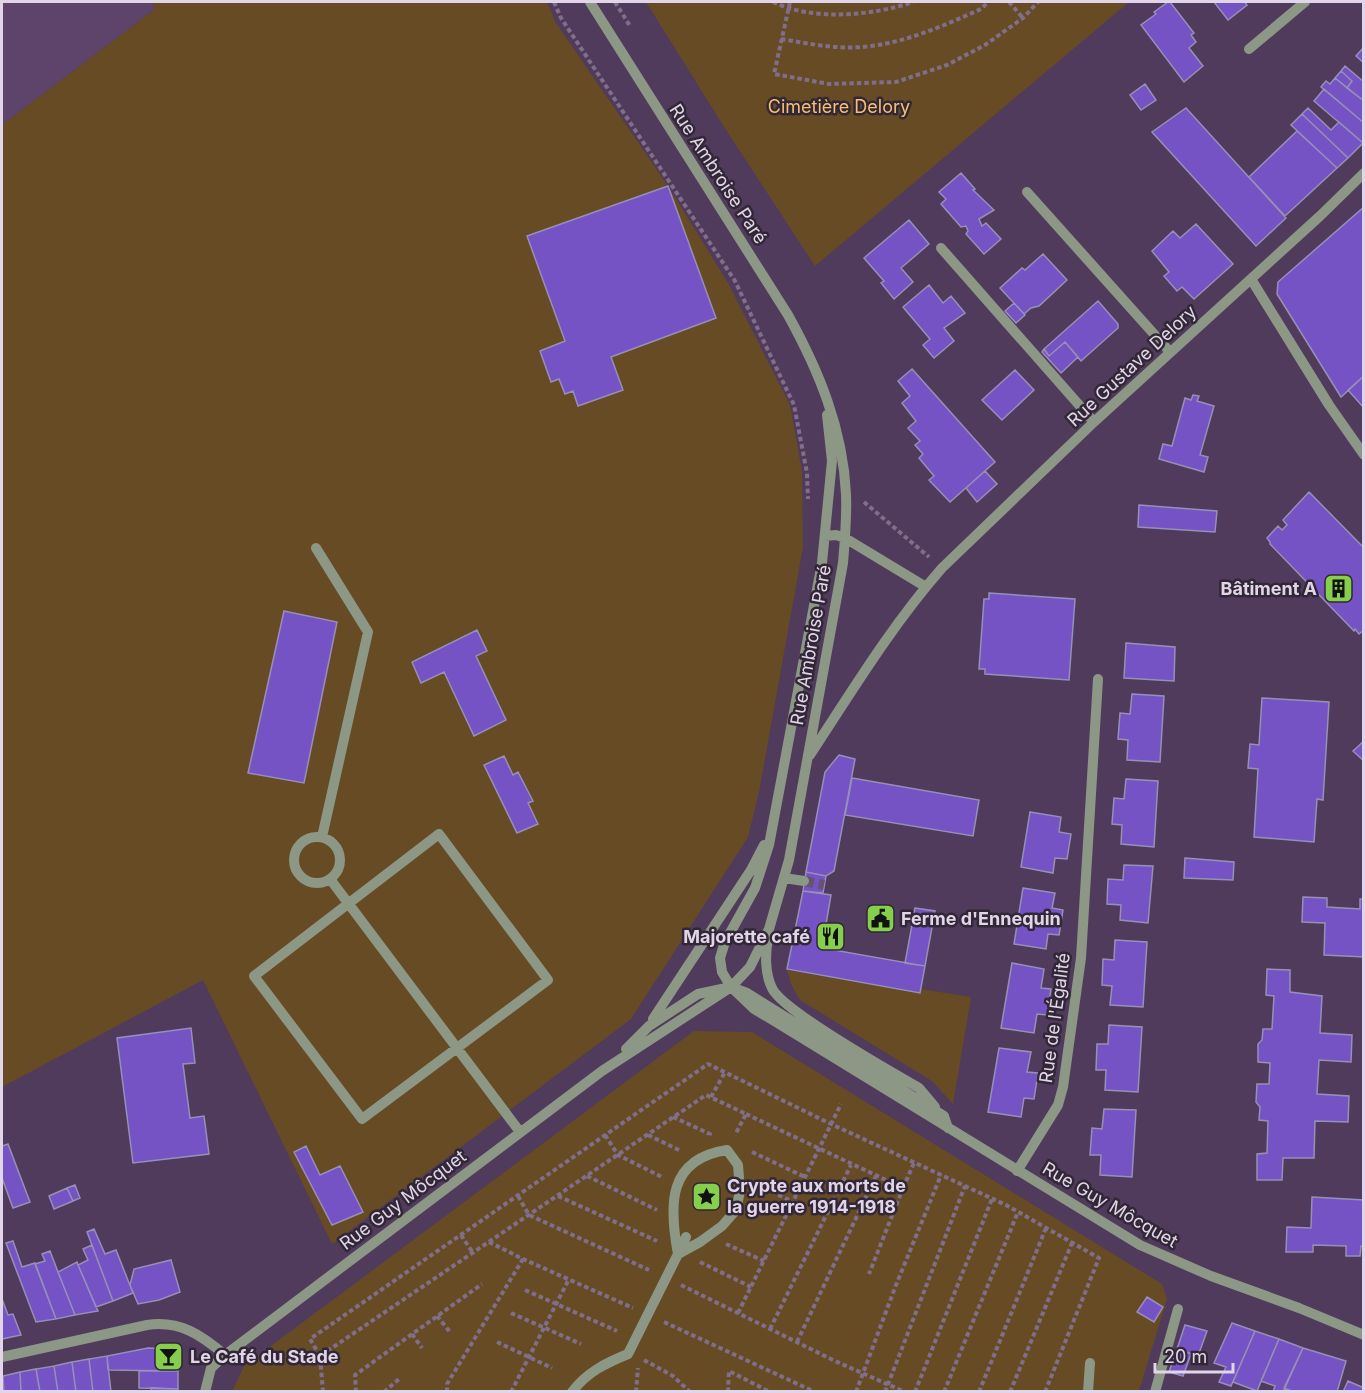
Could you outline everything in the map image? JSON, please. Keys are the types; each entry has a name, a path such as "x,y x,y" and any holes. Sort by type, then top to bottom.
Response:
{"street":[{"name":"Rue Ambroise Paré","path":"590,2 760,269 799,335 815,366 829,400 840,445 846,494 843,563 784,878 769,929 750,966 730,987 721,966 722,949 762,870 775,814 819,584 832,461 826,412 815,366"},
{"path":"1249,49 1305,2"},
{"name":"Rue Gustave Delory","path":"807,760 866,671 942,568 1094,422 1364,173"},
{"path":"1027,192 1170,352"},
{"path":"941,248 1094,422"},
{"path":"1251,279 1329,405 1364,455"},
{"path":"825,536 836,535 845,538 926,587"},
{"path":"316,549 368,632 322,837"},
{"name":"Rue de l'Égalité","path":"1017,1171 1058,1105 1063,1087 1081,958 1098,679"},
{"name":"Rue Ambroise Paré","path":"649,1026 756,861 767,839 775,814"},
{"path":"439,834 548,980 362,1119 254,976 348,904 439,834"},
{"path":"314,837 322,837 334,844 340,858 337,872 330,879 319,883 312,882 299,874 294,859 300,845 314,837"},
{"path":"784,878 804,881"},
{"path":"330,879 520,1132"},
{"name":"Rue Ambroise Paré","path":"769,929 766,962 772,989 789,1008 919,1088 944,1116"},
{"path":"730,987 747,993 944,1116 949,1128"},
{"name":"Rue Guy Môcquet","path":"730,987 754,1009 1156,1254 1364,1335"},
{"name":"Rue Guy Môcquet","path":"602,1071 649,1026 698,994 730,987"},
{"name":"Rue Guy Môcquet","path":"205,1392 211,1368 225,1354 602,1071 730,987"},
{"path":"572,1392 581,1380 603,1364 628,1354 684,1241 672,1208 676,1184 691,1165 709,1153 727,1150 738,1165 740,1191 736,1210 716,1230 684,1241"},
{"path":"1155,1392 1178,1309"},
{"path":"2,1358 147,1325 161,1324 180,1326 195,1332 225,1354"},
{"path":"1088,1392 1090,1363"}],"path":[{"path":"554,2 561,18 735,281 794,405 807,473 808,505"},
{"path":"772,2 788,9 853,15 893,9 913,2"},
{"path":"790,2 774,74 829,84 896,82 947,65 985,45 1023,18 1038,2"},
{"path":"781,39 838,47 872,46 910,38 981,9 988,2"},
{"path":"1009,2 1023,18"},
{"path":"864,501 942,568"},
{"path":"711,1097 724,1072"},
{"path":"323,1392 320,1356 706,1095 903,1188"},
{"path":"738,1313 841,1104"},
{"path":"727,1150 746,1114"},
{"path":"674,1117 710,1134 709,1153"},
{"path":"605,1135 618,1155 676,1184"},
{"path":"648,1135 686,1154 691,1165"},
{"path":"738,1165 752,1152 805,1177"},
{"path":"869,1274 914,1163"},
{"path":"770,1329 851,1165"},
{"path":"856,1392 941,1175"},
{"path":"586,1176 658,1210 672,1208"},
{"path":"797,1342 876,1176"},
{"path":"739,1182 750,1182 793,1202"},
{"path":"885,1392 965,1186"},
{"path":"518,1196 529,1215 905,1392"},
{"path":"558,1196 659,1242 684,1241 700,1262 751,1287"},
{"path":"915,1392 992,1199"},
{"path":"944,1392 1018,1212"},
{"path":"979,1392 1046,1228"},
{"path":"716,1230 723,1242 764,1261"},
{"path":"461,1235 473,1253"},
{"path":"489,1242 815,1392"},
{"path":"1010,1392 1072,1243"},
{"path":"447,1392 447,1384 523,1259"},
{"path":"512,1392 568,1279"},
{"path":"356,1392 355,1375 482,1284"},
{"path":"525,1290 617,1331"},
{"path":"511,1313 581,1344"},
{"path":"437,1316 450,1332"},
{"path":"412,1334 422,1348"},
{"path":"497,1342 552,1368"},
{"path":"1046,1392 1062,1352"},
{"path":"636,1392 639,1358 673,1376 690,1392"},
{"path":"728,1392 729,1371 770,1392"},
{"path":"384,1392 399,1379"}],"shaded area":[{"path":"2,2 152,2 155,9 2,125"}],"green space":[{"path":"152,2 547,2 556,23 668,186 728,283 790,405 802,471 803,547 759,792 748,837 631,1019 332,1244 203,980 2,1087 2,125 155,9"},
{"name":"Cimetière Delory","path":"646,2 1129,2 815,266"},
{"path":"787,970 920,993 921,989 971,997 953,1104 932,1081 800,1000"},
{"path":"694,1031 752,1032 1162,1284 1167,1299 1139,1391 232,1392 244,1366"}],"building":[{"path":"1168,2 1194,33 1191,35 1196,42 1189,48 1203,66 1184,82 1141,25"},
{"path":"1214,2 1245,2 1247,5 1228,20"},
{"path":"1364,47 1364,63 1356,56"},
{"path":"1345,66 1364,82 1364,101 1347,88 1352,81 1341,71"},
{"path":"1341,71 1352,81 1347,88 1335,78"},
{"path":"1335,78 1364,101 1364,123 1321,87 1326,81 1330,84"},
{"path":"1145,84 1156,100 1141,110 1130,95"},
{"path":"1324,89 1364,123 1363,143 1314,101"},
{"path":"1186,108 1286,218 1256,246 1152,132"},
{"path":"1308,108 1331,130 1339,122 1363,143 1348,158 1302,114"},
{"path":"1302,114 1348,158 1337,168 1291,125"},
{"path":"1297,131 1337,168 1285,216 1249,177"},
{"path":"961,173 975,189 973,190 994,210 979,219 982,226 986,223 1001,239 984,254 966,234 968,231 966,226 961,227 941,204 946,199 939,192"},
{"path":"668,186 716,318 611,357 623,390 578,406 573,391 565,394 559,379 551,382 540,351 565,341 527,236"},
{"path":"1364,207 1364,376 1341,397 1277,294 1278,282"},
{"path":"909,220 929,244 901,268 913,282 894,299 881,283 884,281 864,258"},
{"path":"1196,224 1233,264 1194,299 1182,287 1177,291 1164,276 1169,272 1152,251 1173,231 1180,238"},
{"path":"1043,254 1067,280 1039,306 1031,308 1024,314 1000,288 1022,268 1025,270"},
{"path":"929,285 943,303 951,296 965,313 944,328 954,341 934,358 923,345 930,339 903,307"},
{"path":"1098,301 1118,324 1118,328 1081,361 1065,342 1049,356 1044,349"},
{"path":"1014,303 1025,315 1016,323 1005,311"},
{"path":"1065,342 1078,357 1061,373 1042,352 1044,349 1049,356"},
{"path":"912,369 995,462 950,502 929,480 934,476 919,458 923,454 915,445 920,441 908,428 916,421 902,403 910,396 898,381"},
{"path":"1015,370 1034,390 1002,420 982,400"},
{"path":"1364,376 1364,408 1348,390"},
{"path":"1193,395 1199,396 1197,401 1214,406 1200,455 1208,457 1204,472 1159,459 1163,444 1172,446 1185,398 1191,400"},
{"path":"985,471 997,484 977,502 966,488"},
{"name":"Bâtiment A","path":"1309,492 1364,548 1364,630 1359,634 1270,544 1267,538 1278,526 1282,530 1287,525 1283,520"},
{"path":"1139,505 1217,511 1215,532 1138,527"},
{"path":"989,593 1075,599 1069,680 985,674 985,669 979,669 984,599 989,599"},
{"path":"284,611 337,622 304,783 248,773"},
{"path":"477,630 487,651 476,656 506,720 474,736 444,672 421,683 412,662"},
{"path":"1126,643 1175,647 1174,681 1124,678"},
{"path":"1132,694 1164,696 1160,762 1127,760 1128,740 1118,739 1120,713 1130,714"},
{"path":"1262,698 1329,702 1323,800 1317,799 1314,842 1254,837 1258,769 1248,768 1250,744 1259,745"},
{"path":"1364,741 1364,761 1353,751"},
{"path":"839,755 855,759 834,871 826,876 806,872 825,772"},
{"path":"504,756 513,775 518,772 533,801 528,803 538,824 517,833 484,765"},
{"path":"852,778 979,800 973,836 845,815"},
{"path":"1126,779 1158,781 1154,847 1121,844 1122,825 1112,824 1114,798 1124,799"},
{"path":"1030,812 1061,817 1059,832 1071,834 1067,859 1055,858 1053,873 1021,867"},
{"path":"1185,858 1234,862 1233,880 1184,878"},
{"path":"1124,865 1153,866 1148,923 1120,920 1121,905 1107,904 1108,879 1123,880"},
{"path":"806,872 826,876 823,893 803,891"},
{"path":"1023,888 1055,893 1052,908 1063,910 1059,935 1048,934 1046,949 1014,944"},
{"path":"803,891 831,895 822,948 925,966 920,993 787,969"},
{"path":"1303,897 1327,898 1327,907 1360,909 1360,899 1364,899 1364,957 1324,955 1325,923 1302,922"},
{"path":"915,908 935,911 925,966 905,963"},
{"path":"1115,940 1147,942 1143,1007 1110,1005 1112,986 1102,985 1103,959 1114,960"},
{"path":"1012,963 1044,969 1041,988 1051,989 1047,1015 1037,1014 1034,1033 1001,1028"},
{"path":"1267,969 1290,970 1290,992 1322,996 1320,1033 1352,1035 1351,1062 1319,1060 1317,1094 1349,1096 1348,1122 1315,1121 1314,1158 1283,1158 1282,1180 1257,1180 1257,1154 1267,1153 1268,1121 1259,1120 1260,1107 1256,1102 1257,1084 1269,1084 1270,1063 1258,1062 1258,1044 1262,1040 1263,1029 1272,1029 1274,996 1266,995"},
{"path":"1109,1025 1142,1027 1138,1092 1105,1090 1106,1070 1096,1070 1097,1044 1108,1044"},
{"path":"191,1028 195,1063 183,1064 190,1118 204,1116 209,1154 133,1163 117,1038"},
{"path":"999,1048 1031,1052 1027,1072 1038,1073 1034,1099 1024,1098 1021,1117 988,1112"},
{"path":"1104,1109 1136,1110 1132,1177 1100,1175 1101,1155 1090,1155 1092,1128 1102,1129"},
{"path":"8,1144 30,1202 13,1208 2,1178 2,1146"},
{"path":"306,1146 320,1175 340,1166 363,1212 332,1225 294,1152"},
{"path":"75,1185 80,1198 73,1201 67,1188"},
{"path":"67,1188 73,1201 54,1209 49,1196"},
{"path":"1312,1197 1364,1200 1364,1246 1361,1246 1360,1256 1346,1256 1346,1246 1313,1245 1313,1252 1286,1252 1287,1227 1311,1228"},
{"path":"94,1229 105,1254 116,1250 133,1293 113,1301 87,1232"},
{"path":"13,1241 22,1267 35,1263 56,1319 36,1322 6,1243"},
{"path":"92,1245 113,1301 96,1307 78,1265 88,1260 83,1249"},
{"path":"50,1251 75,1315 56,1319 35,1264 45,1261 42,1254"},
{"path":"171,1260 180,1292 159,1300 138,1304 130,1285 134,1269"},
{"path":"77,1262 98,1311 75,1315 58,1272"},
{"path":"1147,1297 1163,1307 1154,1322 1137,1312"},
{"path":"2,1299 8,1315 13,1314 21,1335 2,1339"},
{"path":"1232,1323 1255,1331 1231,1386 1219,1382 1226,1367 1214,1363"},
{"path":"1185,1325 1207,1331 1198,1356 1177,1349"},
{"path":"1255,1331 1279,1339 1257,1391 1233,1382"},
{"path":"1279,1339 1303,1348 1283,1392 1273,1392 1275,1386 1261,1381"},
{"path":"148,1348 179,1349 178,1371 108,1370 107,1356"},
{"path":"1303,1348 1346,1361 1337,1392 1294,1392 1284,1388"},
{"path":"1177,1349 1191,1354 1183,1376 1169,1372"},
{"path":"107,1356 111,1392 93,1392 89,1359"},
{"path":"89,1359 93,1392 76,1392 72,1362"},
{"path":"72,1362 76,1392 58,1392 54,1366"},
{"path":"54,1366 58,1392 40,1392 36,1369"},
{"path":"36,1369 40,1392 21,1392 20,1372"},
{"path":"139,1371 178,1371 178,1389 139,1388"},
{"path":"20,1372 21,1392 4,1392 3,1376"},
{"path":"1348,1381 1364,1388 1362,1392 1343,1392"},
{"path":"151,1388 178,1389 178,1392 151,1392"}],"tunnel":[{"path":"804,881 824,885"}],"place":[{"name":"Bâtiment A","path":"1338,589"},
{"name":"Ferme d'Ennequin","path":"880,919"},
{"name":"Majorette café","path":"831,937"},
{"name":"Crypte aux morts de la guerre 1914-1918","path":"706,1196"},
{"name":"Le Café du Stade","path":"169,1357"}]}
